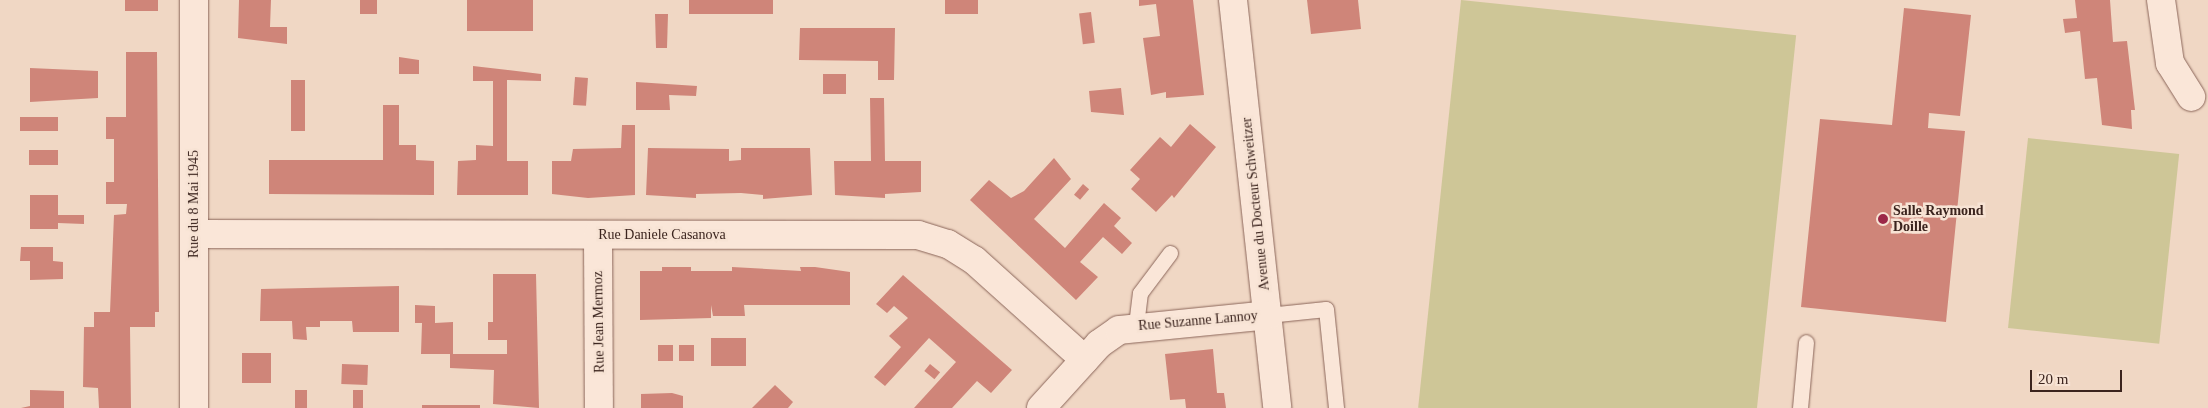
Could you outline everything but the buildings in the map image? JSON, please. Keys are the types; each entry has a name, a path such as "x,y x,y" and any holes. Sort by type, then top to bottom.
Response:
{"street":[{"name":"Rue du 8 Mai 1945","path":"194,0 194,408"},
{"name":"Avenue du Docteur Schweitzer","path":"1233,0 1277,408"},
{"path":"2161,0 2170,63 2191,97"},
{"name":"Rue Daniele Casanova","path":"194,234 598,235 902,233 933,238 974,260 1085,360"},
{"name":"Rue Jean Mermoz","path":"598,235 600,408"},
{"name":"Rue Suzanne Lannoy","path":"1041,408 1109,335 1136,325 1268,315"}],"lane":[{"path":"1136,325 1140,293 1170,253"},
{"path":"1268,315 1326,309 1336,408"},
{"path":"1800,408 1806,342"}],"shaded area":[{"path":"1461,0 1796,35 1757,408 1418,408"},
{"path":"2028,138 2179,154 2159,344 2008,328"}],"place":[{"name":"Salle Raymond Doille","path":"1883,219"}]}
